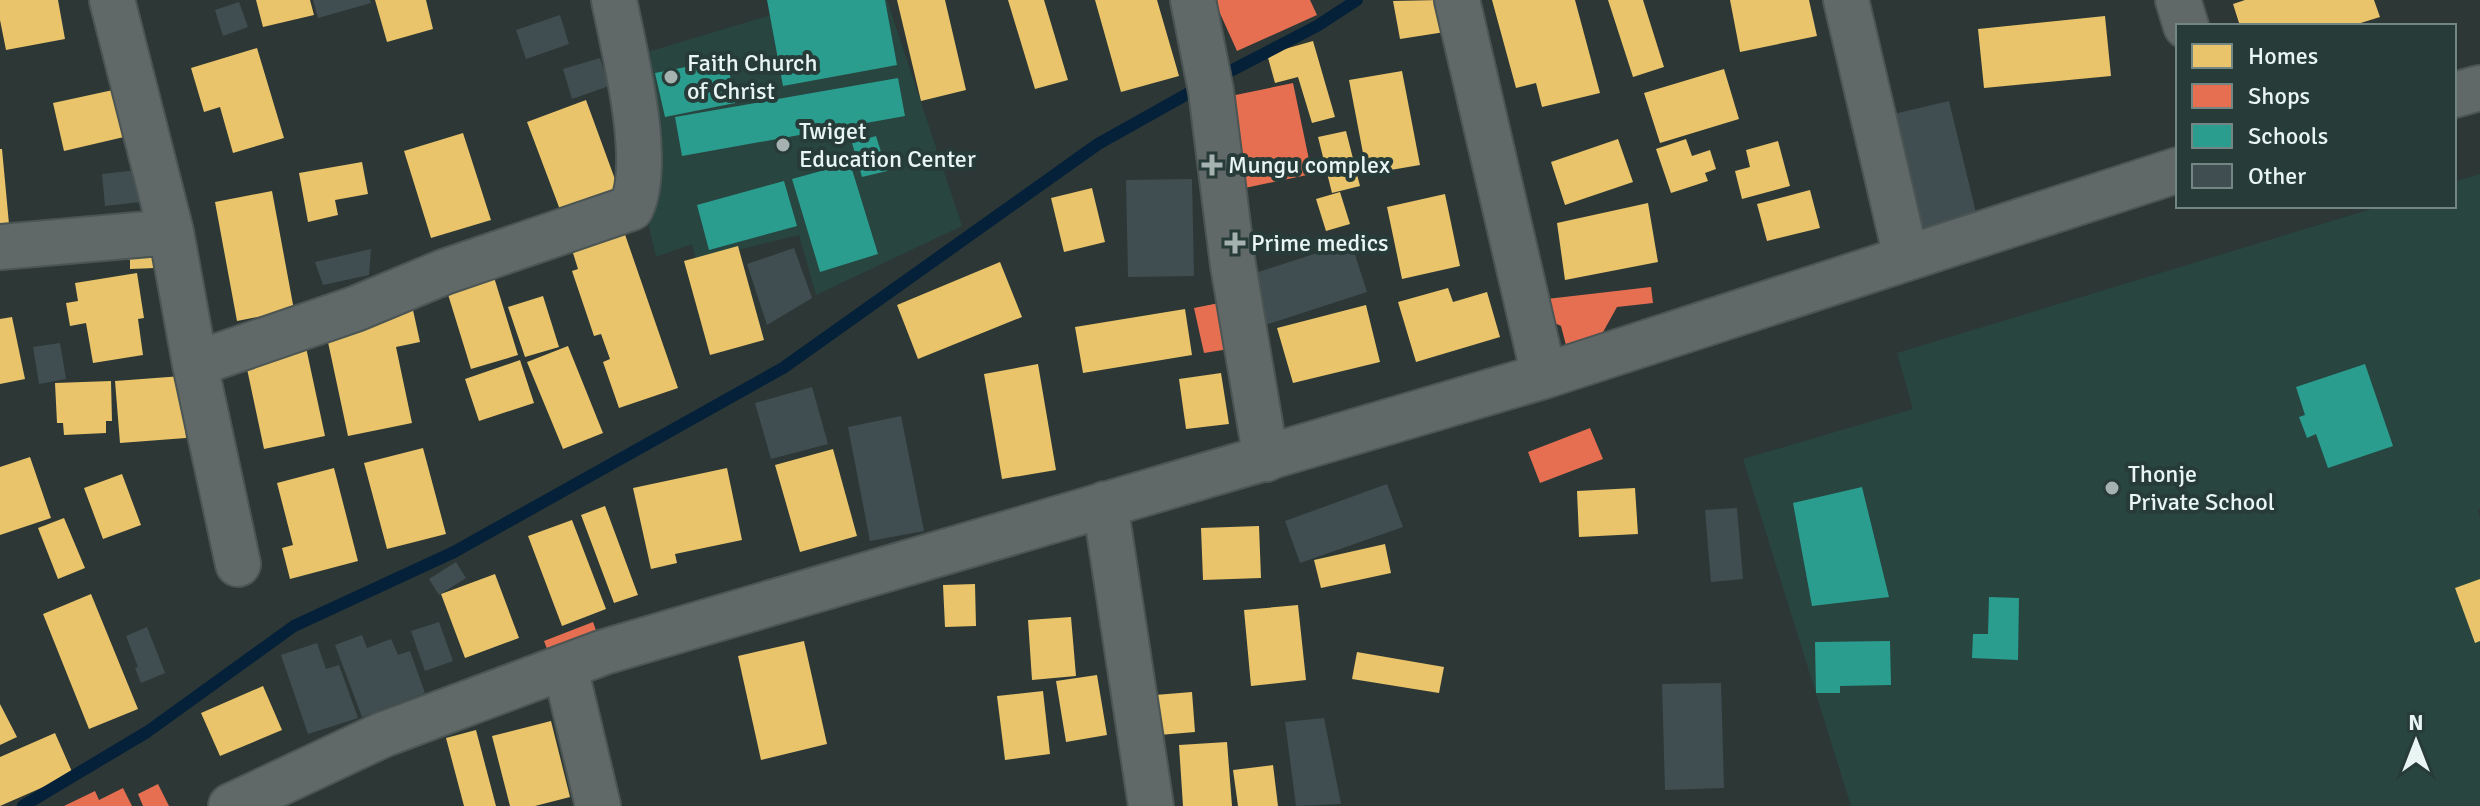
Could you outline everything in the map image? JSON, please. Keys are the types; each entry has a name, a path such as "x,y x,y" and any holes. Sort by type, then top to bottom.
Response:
{"street":[{"path":"112,0 171,232 195,364 238,564"},
{"path":"195,364 355,309 444,272 631,208 636,199 640,164 631,82 614,0"},
{"path":"1193,0 1211,91 1233,265 1266,459"},
{"path":"1457,0 1544,376"},
{"path":"1846,0 1906,257"},
{"path":"2178,0 2185,24"},
{"path":"2456,94 2480,88"},
{"path":"231,806 287,793 382,735 604,652 1544,376 2176,171"},
{"path":"0,247 171,232"},
{"path":"1105,504 1151,806"},
{"path":"565,667 598,806"}],"shaded area":[{"name":"Twiget Education Center","path":"821,0 887,0 962,226 816,295 799,235 696,260 692,244 656,257 611,63"},
{"name":"Thonje Private School","path":"2480,174 2480,806 1851,806 1743,459 1913,409 1897,353 2374,208 2456,208 2456,181"}],"building: Homes":[{"path":"0,0 58,0 65,39 6,50"},
{"path":"256,0 310,0 314,15 263,27"},
{"path":"375,0 426,0 433,29 387,42"},
{"path":"897,0 945,0 966,90 921,101"},
{"path":"1008,0 1044,0 1068,80 1035,89"},
{"path":"1095,0 1157,0 1179,76 1121,92"},
{"path":"1440,0 1445,32 1400,39 1393,1"},
{"path":"1492,0 1575,0 1600,93 1542,107 1536,83 1516,88"},
{"path":"1608,0 1643,0 1664,67 1633,77"},
{"path":"1730,0 1809,0 1817,36 1740,52"},
{"path":"2245,0 2374,0 2380,17 2357,24 2239,24 2233,4"},
{"path":"2105,16 2111,76 1984,88 1978,29"},
{"path":"1313,41 1335,117 1312,123 1298,77 1275,83 1267,54"},
{"path":"257,48 284,138 233,153 220,107 204,112 191,68"},
{"path":"1724,69 1739,119 1660,143 1644,93"},
{"path":"1402,71 1420,165 1367,174 1349,80"},
{"path":"113,90 124,137 64,151 53,103"},
{"path":"586,100 620,193 562,215 527,122"},
{"path":"1346,131 1360,186 1332,193 1318,137"},
{"path":"463,133 491,220 431,238 404,151"},
{"path":"1618,139 1633,182 1565,205 1551,162"},
{"path":"1686,139 1692,156 1710,150 1716,169 1705,173 1708,181 1671,193 1656,149"},
{"path":"1778,141 1790,186 1742,199 1735,171 1750,167 1746,150"},
{"path":"2,149 9,224 0,224"},
{"path":"362,162 368,194 335,200 338,215 308,222 299,173"},
{"path":"1092,188 1105,242 1064,252 1051,198"},
{"path":"1810,190 1820,228 1767,241 1757,204"},
{"path":"272,191 294,310 237,321 215,202"},
{"path":"1340,192 1350,224 1326,231 1316,199"},
{"path":"1445,194 1460,266 1402,279 1387,207"},
{"path":"1648,203 1658,262 1565,280 1557,223"},
{"path":"620,220 678,388 619,408 603,362 610,359 601,334 594,336 572,271 578,269 568,237"},
{"path":"738,246 764,340 710,355 684,261"},
{"path":"149,247 149,257 155,257 155,268 130,269 130,260 120,260 119,248"},
{"path":"489,261 518,355 471,369 442,275"},
{"path":"1000,262 1022,317 918,359 897,305"},
{"path":"137,273 144,318 138,319 143,355 93,363 86,323 70,326 66,303 78,301 75,283"},
{"path":"1448,288 1453,302 1487,292 1500,337 1416,362 1398,302"},
{"path":"543,296 559,347 525,357 508,307"},
{"path":"1366,305 1380,362 1293,383 1277,328"},
{"path":"1185,309 1192,355 1083,373 1075,327"},
{"path":"413,310 420,342 396,347 412,423 348,436 325,328"},
{"path":"12,317 25,379 0,384 0,319"},
{"path":"304,338 325,436 264,449 243,350"},
{"path":"568,346 603,433 563,449 527,362"},
{"path":"520,360 534,403 479,421 465,379"},
{"path":"1038,364 1056,470 1002,479 984,374"},
{"path":"1221,373 1229,424 1186,429 1179,379"},
{"path":"182,376 186,438 120,443 115,381"},
{"path":"111,381 112,421 106,421 106,433 64,435 63,423 57,423 55,383"},
{"path":"423,448 446,534 387,549 364,463"},
{"path":"833,449 857,536 800,552 775,465"},
{"path":"30,457 51,518 0,535 0,467"},
{"path":"334,468 358,561 290,579 282,548 293,545 277,483"},
{"path":"727,468 742,540 675,554 677,563 651,569 633,488"},
{"path":"122,474 141,525 103,539 84,488"},
{"path":"1635,488 1638,534 1579,537 1577,491"},
{"path":"605,506 638,595 614,603 581,515"},
{"path":"64,518 85,568 58,579 38,528"},
{"path":"572,520 606,609 562,626 528,536"},
{"path":"1259,526 1261,578 1203,580 1201,528"},
{"path":"1385,544 1391,573 1321,588 1314,560"},
{"path":"495,574 519,638 465,658 441,594"},
{"path":"2480,579 2480,641 2475,643 2455,588"},
{"path":"975,584 976,626 945,627 943,585"},
{"path":"91,594 138,709 89,729 43,614"},
{"path":"1298,605 1306,680 1251,686 1244,610"},
{"path":"1071,617 1076,676 1032,680 1028,620"},
{"path":"804,641 827,744 761,760 738,656"},
{"path":"1357,652 1444,667 1439,693 1352,679"},
{"path":"1097,675 1107,735 1066,742 1056,681"},
{"path":"263,686 282,730 220,756 201,713"},
{"path":"1043,691 1050,754 1005,760 997,696"},
{"path":"1192,692 1195,732 1159,735 1155,695"},
{"path":"0,704 17,737 0,745"},
{"path":"551,721 570,797 535,806 510,806 492,736"},
{"path":"476,730 496,806 464,806 446,738"},
{"path":"55,733 73,774 0,806 0,757"},
{"path":"1227,742 1232,806 1183,806 1179,745"},
{"path":"1273,765 1278,806 1238,806 1233,770"}],"building: Shops":[{"path":"1214,0 1310,0 1317,15 1237,51"},
{"path":"1293,83 1312,174 1240,189 1221,98"},
{"path":"1651,287 1653,303 1617,307 1598,341 1567,349 1561,326 1540,316 1538,300"},
{"path":"1219,303 1229,349 1204,353 1194,308"},
{"path":"1590,428 1603,459 1540,483 1528,452"},
{"path":"593,622 598,636 549,654 544,641"},
{"path":"158,784 169,806 143,806 138,794"},
{"path":"123,788 132,806 64,806 95,791 99,800"}],"building: Schools":[{"path":"767,0 885,0 897,65 783,86"},
{"path":"727,59 735,103 665,117 655,73"},
{"path":"898,78 905,116 682,156 675,117"},
{"path":"876,136 887,171 862,177 852,143"},
{"path":"850,163 878,254 820,272 792,179"},
{"path":"784,181 797,226 709,250 697,205"},
{"path":"2365,364 2393,446 2328,468 2316,434 2307,438 2299,417 2305,415 2296,387"},
{"path":"1862,487 1889,597 1812,606 1793,503"},
{"path":"1989,597 2019,598 2018,660 1972,658 1973,634 1988,634"},
{"path":"1890,641 1891,685 1840,686 1840,693 1816,693 1815,642"}],"building: Other":[{"path":"313,0 370,0 371,3 318,18"},
{"path":"239,2 248,27 223,36 215,10"},
{"path":"560,15 569,44 526,59 516,30"},
{"path":"600,58 609,86 572,99 563,69"},
{"path":"1949,101 1977,217 1909,233 1881,117"},
{"path":"138,170 141,202 105,206 102,174"},
{"path":"1192,179 1194,276 1128,277 1126,180"},
{"path":"1351,242 1367,292 1259,327 1243,277"},
{"path":"794,248 812,298 767,325 747,264"},
{"path":"371,249 369,275 323,285 315,262"},
{"path":"60,343 66,379 39,384 33,347"},
{"path":"812,387 828,444 771,459 755,403"},
{"path":"901,416 924,531 870,541 848,427"},
{"path":"1387,484 1403,527 1300,563 1285,521"},
{"path":"1737,508 1743,579 1711,582 1705,510"},
{"path":"456,562 466,578 439,595 429,579"},
{"path":"439,622 453,661 425,671 411,631"},
{"path":"147,627 165,673 141,683 126,636"},
{"path":"362,635 367,648 391,639 398,655 410,651 425,693 362,717 335,645"},
{"path":"317,643 326,669 339,665 358,718 308,734 281,655"},
{"path":"1721,683 1724,788 1665,790 1662,684"},
{"path":"1324,718 1341,804 1296,806 1285,722"}],"waterway":[{"path":"1218,72 1219,77 1317,26 1357,0"},
{"path":"23,806 147,732 294,626 454,552 783,368 1098,144 1198,88"}],"place":[{"name":"Faith Church of Christ","path":"671,77"},
{"name":"Twiget Education Center","path":"783,145"},
{"name":"Mungu complex","path":"1212,165"},
{"name":"Prime medics","path":"1235,243"},
{"name":"Thonje Private School","path":"2112,488"}]}
